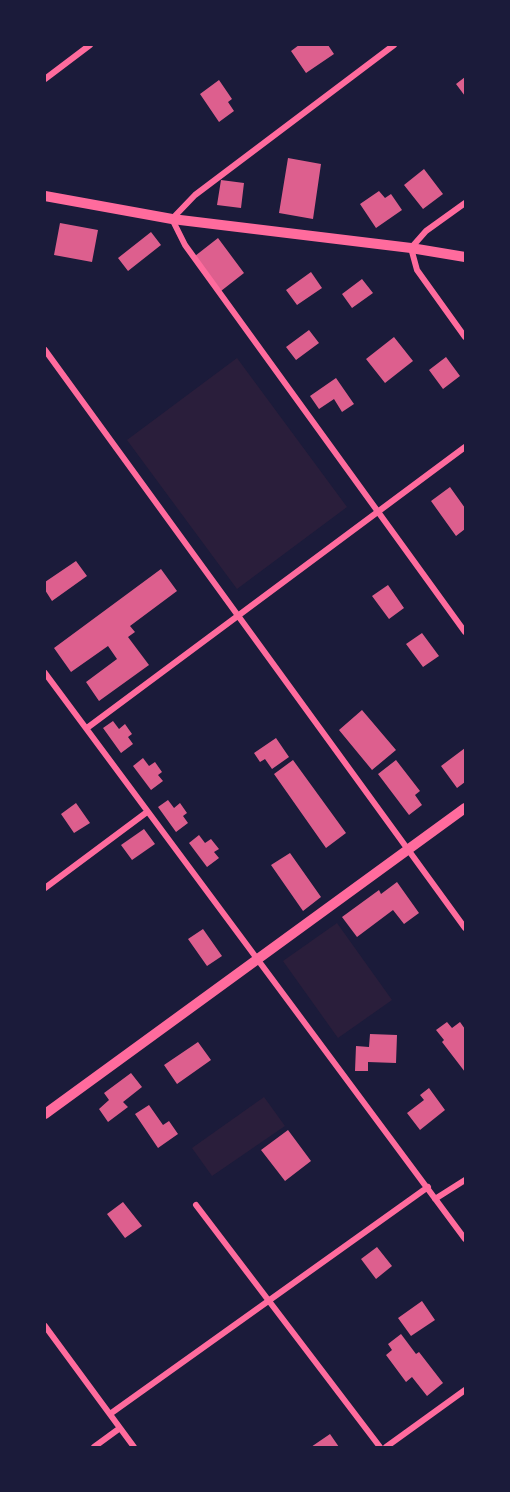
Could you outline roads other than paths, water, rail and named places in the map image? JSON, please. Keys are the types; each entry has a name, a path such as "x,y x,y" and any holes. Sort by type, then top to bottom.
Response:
{"main road":[{"path":"45,196 172,219 411,248 465,257"},
{"path":"45,1114 465,808"}],"street":[{"path":"45,79 90,45"},
{"path":"393,45 195,195 172,219 185,245 465,632"},
{"path":"465,203 426,231 411,248 417,270 465,337"},
{"path":"45,350 465,928"},
{"path":"87,728 465,447"},
{"path":"45,673 465,1239"},
{"path":"45,888 147,812"},
{"path":"435,1199 465,1180"},
{"path":"110,1414 428,1187"},
{"path":"196,1205 380,1447"},
{"path":"45,1326 134,1447"},
{"path":"386,1447 465,1390"},
{"path":"94,1447 120,1428"}]}
